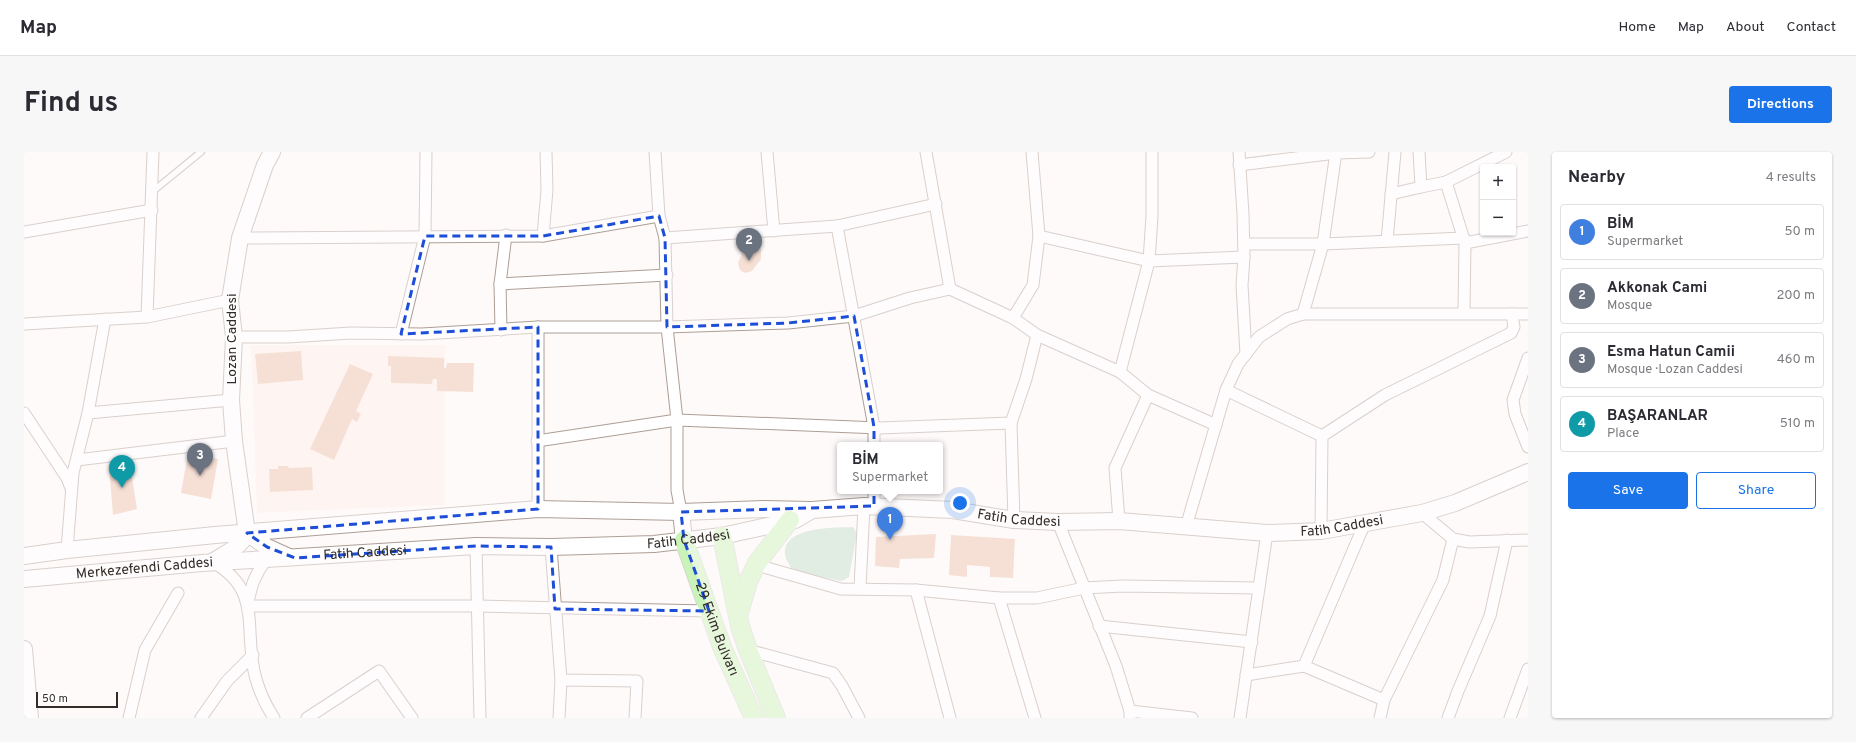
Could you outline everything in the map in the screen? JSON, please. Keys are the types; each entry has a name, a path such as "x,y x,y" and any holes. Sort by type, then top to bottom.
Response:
{"main road":[{"name":"Lozan Caddesi","path":"247,533 234,441 231,400 234,337 230,300 240,238 265,164 272,152"},
{"path":"1455,503 1528,463"},
{"name":"Fatih Caddesi","path":"247,533 538,509 681,512 765,509 812,510 871,501 953,510 1014,520 1058,522 1119,521 1267,533 1321,531 1422,512 1455,503 1528,472"},
{"path":"214,536 221,532 234,520 243,501 252,514 272,530"},
{"name":"Fatih Caddesi","path":"266,560 476,546 550,547 654,544 722,536 790,520 812,510"},
{"path":"716,511 722,536"},
{"path":"681,512 684,540"},
{"path":"739,616 748,582 757,563 790,520"},
{"path":"211,562 238,545 247,533 267,547 294,558"},
{"name":"Merkezefendi Caddesi","path":"24,556 67,550 247,533"},
{"name":"29 Ekim Bulvarı","path":"722,536 739,616 748,650 776,718"},
{"name":"29 Ekim Bulvarı","path":"684,540 722,647 754,718"},
{"name":"Merkezefendi Caddesi","path":"24,578 211,562 266,560"},
{"path":"24,649 30,718"}],"street":[{"path":"147,317 153,152"},
{"path":"401,334 425,236 426,152"},
{"path":"543,236 547,190 546,152"},
{"path":"655,152 659,216 665,238 668,327 677,420 677,490 681,512"},
{"path":"767,152 774,231"},
{"path":"926,152 950,289"},
{"path":"1013,318 1033,285 1039,236 1032,152"},
{"path":"1120,372 1149,261 1152,216 1152,152"},
{"path":"1239,152 1244,244 1242,286 1246,354"},
{"path":"1239,165 1336,152 1369,152"},
{"path":"1303,314 1323,244 1336,152"},
{"path":"1387,241 1395,152"},
{"path":"1418,152 1421,187"},
{"path":"1391,194 1446,182 1506,152"},
{"path":"1446,182 1464,240 1464,313"},
{"path":"665,238 837,226 936,204"},
{"path":"24,232 152,210"},
{"path":"240,238 506,235 543,236 659,216"},
{"path":"837,226 874,427 874,442"},
{"path":"1244,244 1323,244 1464,240 1528,231"},
{"path":"501,330 500,284 506,235"},
{"path":"1039,236 1149,261 1244,257"},
{"path":"500,284 667,275"},
{"path":"234,337 288,337 351,333 401,334 538,327 668,327 788,323 854,316 910,298 950,289 1013,318 1037,335 1120,372 1148,395 1216,425"},
{"path":"24,324 147,317 230,300"},
{"path":"1186,527 1226,390 1238,364 1259,337 1287,320 1303,314 1528,314"},
{"path":"1322,436 1386,395 1511,334 1514,327 1512,314"},
{"path":"67,550 73,474 88,413 105,319"},
{"path":"538,327 538,509"},
{"path":"1014,520 1011,423 1026,379 1037,335"},
{"path":"1528,358 1513,400 1515,414 1528,447"},
{"path":"1226,390 1322,436"},
{"path":"1119,521 1114,468 1148,395"},
{"path":"88,413 231,400"},
{"path":"24,413 67,478 72,490"},
{"path":"538,441 677,420 874,427 1011,423"},
{"path":"1321,531 1322,436"},
{"path":"77,460 234,441"},
{"path":"860,588 871,501"},
{"path":"1422,512 1453,539 1469,542 1528,540"},
{"path":"1058,522 1116,666 1130,714 1192,718"},
{"path":"1304,666 1364,524"},
{"path":"1240,718 1267,533"},
{"path":"1380,718 1384,700 1443,580 1453,539"},
{"path":"1448,718 1490,616 1507,540"},
{"path":"476,546 480,718"},
{"path":"550,547 561,680 559,718"},
{"path":"266,560 257,571 251,585 248,606 255,678 266,705 274,718"},
{"path":"211,562 220,566 236,580 242,590 248,606"},
{"path":"757,563 767,568 841,588 916,590 998,598 1037,598 1084,588 1122,586 1259,588"},
{"path":"916,590 950,718"},
{"path":"129,718 145,650 178,593"},
{"path":"998,598 1035,718"},
{"path":"248,606 477,606 555,609 709,611"},
{"path":"1099,626 1252,642"},
{"path":"748,650 833,673 842,686 859,718"},
{"path":"201,718 227,681 253,655"},
{"path":"1246,675 1304,666 1384,700"},
{"path":"1510,718 1526,683 1528,669"},
{"path":"315,716 379,671 412,718"},
{"path":"561,680 637,681 635,718"}],"lane":[{"path":"152,192 202,152"}],"highlighted area":[{"path":"659,216 665,238 667,327 788,323 854,316 874,427 874,506 681,512 684,540 709,611 555,609 551,547 476,546 295,558 267,547 247,533 538,509 538,327 401,334 425,236 543,236"}],"shaded area":[{"path":"251,345 445,345 445,505 257,513"}],"green space":[{"path":"853,527 857,533 849,577 842,581 808,574 791,568 785,554 787,545 792,538 801,533 812,530"}],"building":[{"path":"745,246 761,249 761,259 752,271 745,273 740,270 738,263"},
{"path":"301,351 303,380 258,384 255,354"},
{"path":"388,356 444,358 444,368 446,368 447,363 474,363 473,392 437,391 437,379 433,379 432,384 391,383 391,366 388,366"},
{"path":"350,364 373,374 356,411 361,414 357,422 352,419 334,460 310,449"},
{"path":"188,453 218,459 211,499 181,493"},
{"path":"130,465 137,509 113,515 109,466"},
{"path":"278,466 288,466 289,468 312,467 313,490 270,492 269,469 278,469"},
{"path":"936,534 934,558 900,559 899,568 875,566 876,537"},
{"path":"951,535 1015,539 1013,578 990,577 990,567 967,565 967,577 949,575"}],"place":[{"name":"Akkonak Cami","path":"749,261"},
{"name":"Esma Hatun Camii","path":"200,476"},
{"name":"BAŞARANLAR","path":"122,488"},
{"name":"BİM","path":"890,540"}]}
